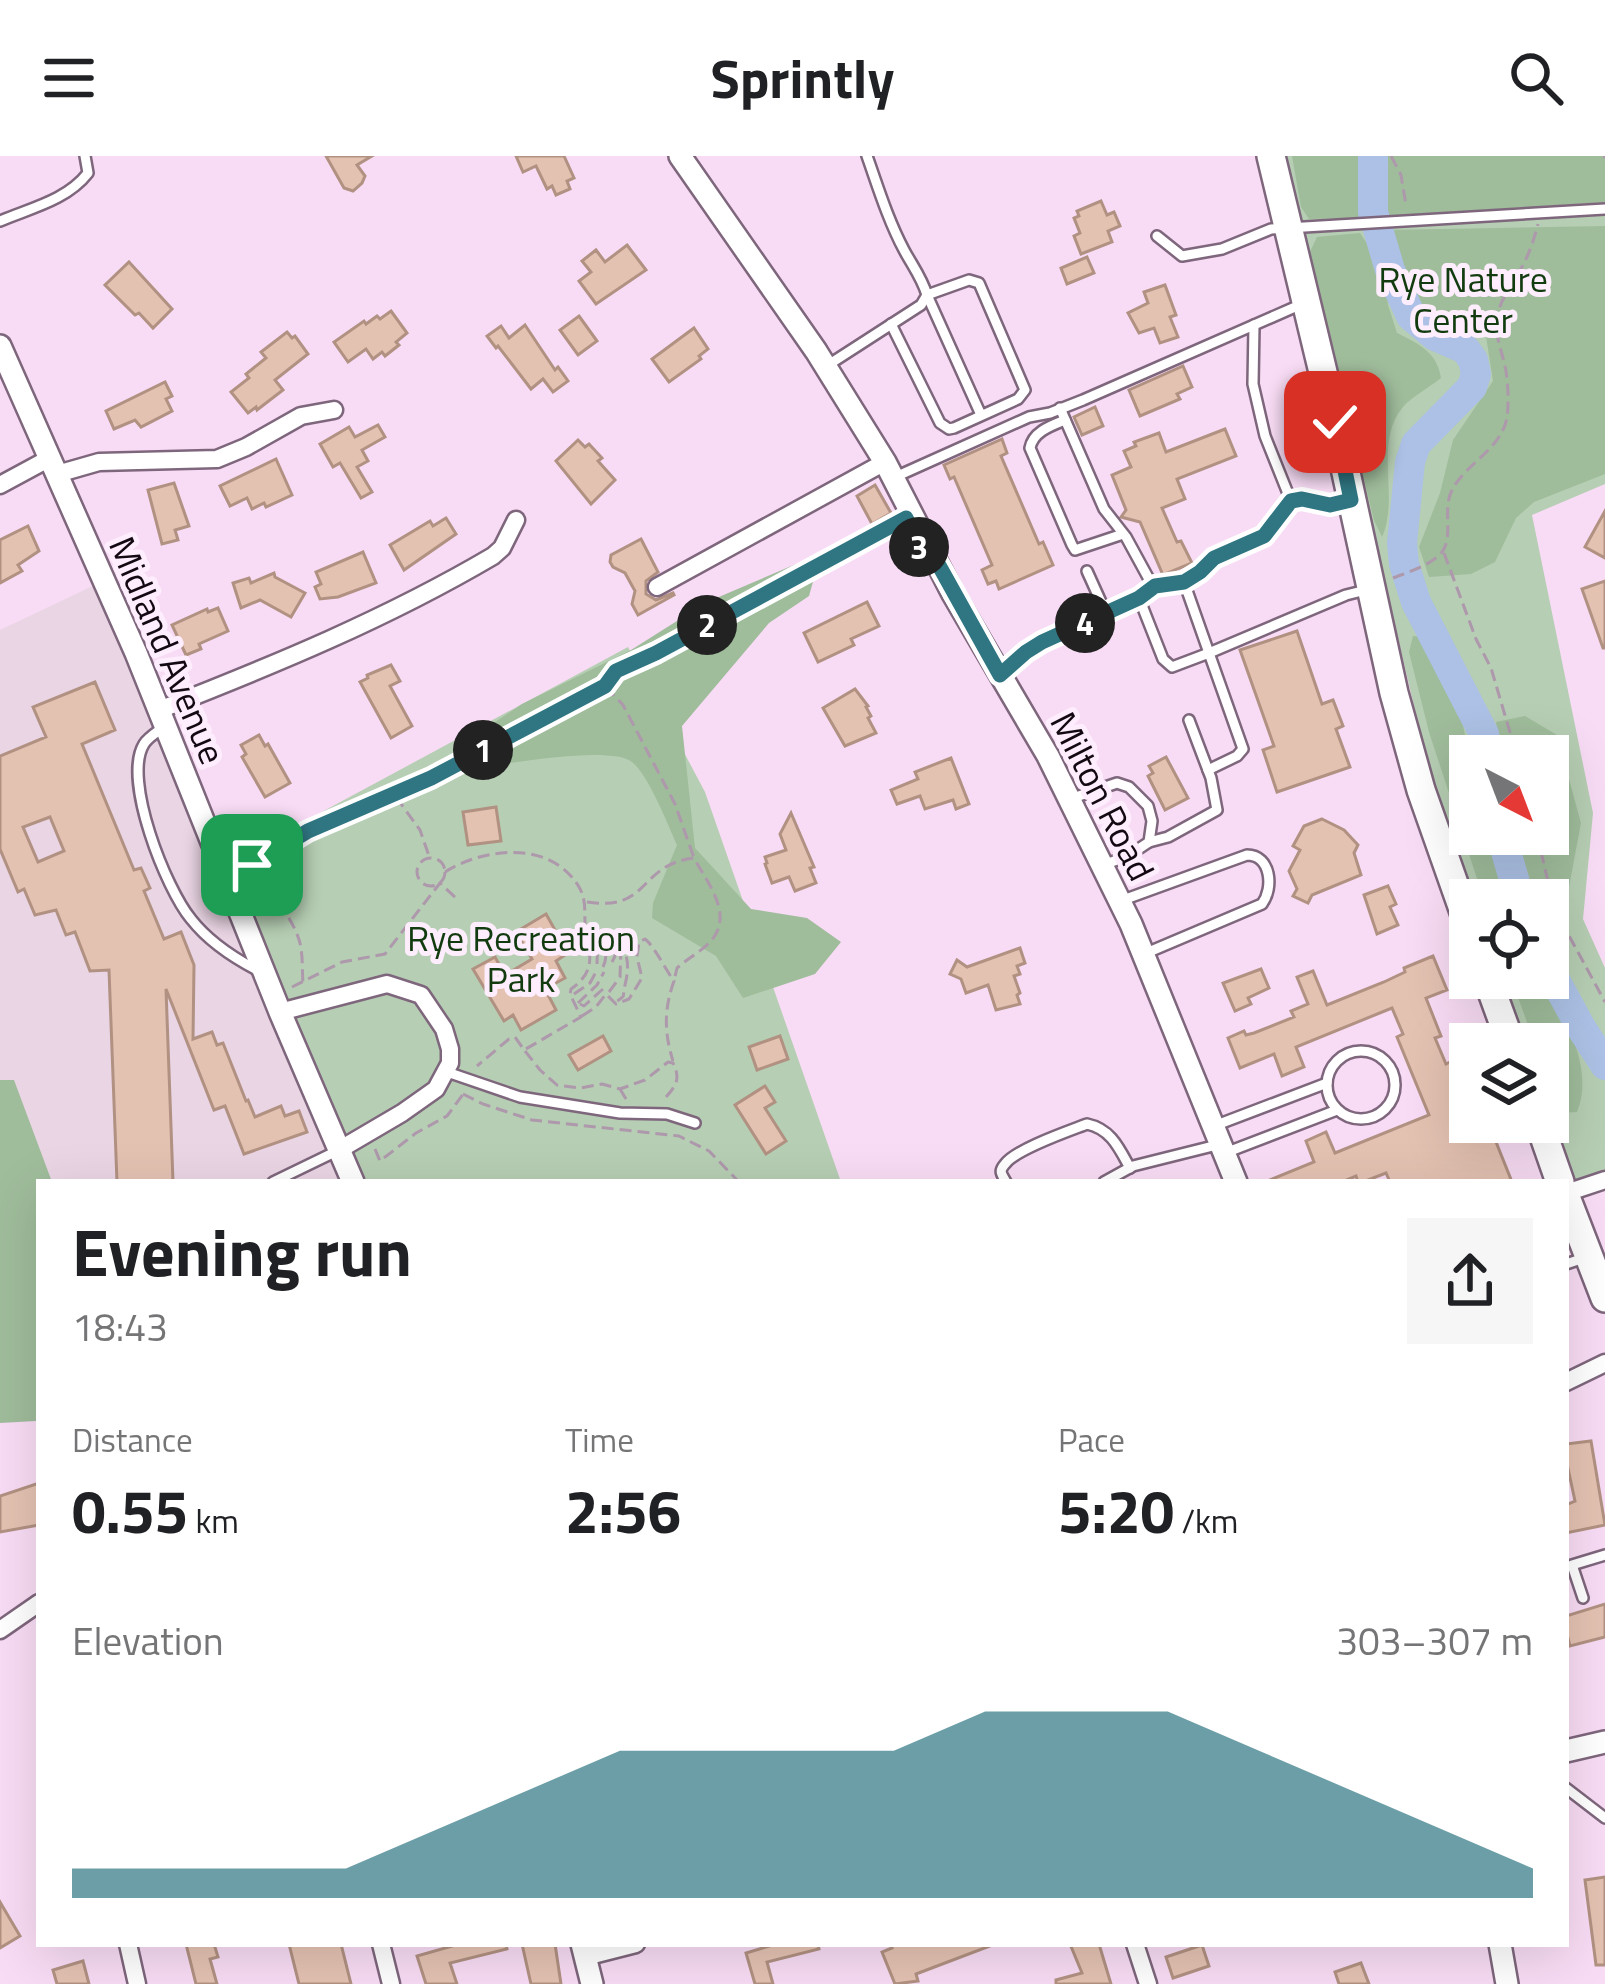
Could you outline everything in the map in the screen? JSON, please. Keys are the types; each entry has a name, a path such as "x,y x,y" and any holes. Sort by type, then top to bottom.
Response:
{"main road":[{"path":"1270,161 1351,500 1381,584 1416,773 1453,879"},
{"path":"1547,1143 1560,1179"},
{"path":"1569,1213 1577,1260 1605,1298"}],"street":[{"name":"Milton Road","path":"680,156 825,367 889,470 953,594 1070,799 1144,954 1235,1179"},
{"name":"Midland Avenue","path":"0,346 162,718 352,1179"},
{"path":"0,485 53,466 217,458 301,416 334,410"},
{"path":"657,587 889,470"},
{"path":"162,718 427,595 493,556 517,520"},
{"path":"280,1012 387,984 421,995 444,1029 450,1049 447,1072 436,1089 339,1150"},
{"path":"1569,1194 1605,1180"},
{"path":"1569,1381 1605,1363"},
{"path":"0,1630 36,1605"},
{"path":"1569,1750 1605,1742"},
{"path":"129,1947 137,1984"},
{"path":"382,1947 391,1984"},
{"path":"1136,1947 1148,1984"},
{"path":"1501,1947 1507,1984"},
{"path":"584,1951 592,1984"}],"lane":[{"path":"0,221 65,195 80,184 88,173 85,156"},
{"path":"867,156 888,214 981,415"},
{"path":"1157,236 1182,256 1222,249 1270,229 1605,209"},
{"path":"825,367 921,304 926,295 969,280 983,289 1024,390 1018,399 949,429 940,423 891,324"},
{"path":"889,470 1029,416 1060,409 1307,302"},
{"path":"1254,325 1253,384 1265,436 1291,501"},
{"path":"1060,409 1104,509 1155,586"},
{"path":"1065,421 1036,434 1030,448 1072,545 1075,550 1123,534"},
{"path":"1000,675 1042,642 1139,598 1155,586 1184,582 1214,558 1264,536 1291,501 1330,505 1351,500"},
{"path":"1088,571 1106,613"},
{"path":"1184,582 1244,749 1208,770"},
{"path":"1139,598 1167,665 1172,667 1381,584"},
{"path":"162,718 144,742 136,770 152,842 190,919 226,954 266,975"},
{"path":"1103,865 1217,810 1189,720"},
{"path":"1070,799 1117,783 1129,787 1148,806 1149,842"},
{"path":"1120,901 1247,855 1261,858 1268,872 1269,893 1262,904 1144,954"},
{"path":"1360,1051 1381,1058 1393,1075 1392,1098 1377,1115 1355,1119 1337,1110 1327,1083 1340,1058 1360,1051"},
{"path":"447,1072 563,1106 667,1114 695,1123"},
{"path":"1220,1141 1327,1083"},
{"path":"1314,1088 1325,1114"},
{"path":"1110,1179 1130,1168 1337,1110"},
{"path":"1004,1179 1003,1165 1010,1160 1087,1124 1104,1130 1130,1168"},
{"path":"279,1179 339,1150"},
{"path":"1583,1598 1572,1564 1605,1555"},
{"path":"1569,1790 1605,1818"}],"path":[{"path":"1391,156 1401,175 1403,222"},
{"path":"1511,735 1492,668 1475,639 1443,551 1449,495 1494,443 1507,418 1507,374 1498,346 1497,317 1502,299 1526,261 1541,213"},
{"path":"243,869 308,831 431,778 605,686 616,671 906,518"},
{"path":"1381,584 1443,551"},
{"path":"605,686 623,705 647,749 719,904 719,926 712,941 677,968 667,1001 665,1026 678,1072 677,1085 660,1106"},
{"path":"394,794 421,830 430,857 442,863 446,872"},
{"path":"292,987 342,962 385,954 446,872 478,856 509,852 541,856 565,870 586,901 590,961 584,980 571,988 581,1017"},
{"path":"1542,855 1554,908 1605,1002"},
{"path":"430,857 418,865 418,879 429,886 440,883"},
{"path":"586,901 625,902 663,866 694,858"},
{"path":"252,865 292,924 301,947 303,984"},
{"path":"440,883 456,898"},
{"path":"577,1004 584,1006 617,985 620,977 619,934 586,930"},
{"path":"577,1004 597,985 598,931"},
{"path":"571,994 581,992 607,960 605,943 611,933"},
{"path":"611,933 612,962"},
{"path":"604,991 615,1003 623,1004 640,985 636,949 645,939 674,981"},
{"path":"615,1003 624,995 630,971 621,944"},
{"path":"524,1050 596,1007 604,991"},
{"path":"476,1067 515,1037 557,1084 580,1088 602,1084 620,1089 645,1081 673,1063"},
{"path":"371,1142 380,1161 447,1116 470,1083"},
{"path":"464,1094 532,1120 680,1136 709,1150 736,1179"},
{"path":"656,1134 657,1123"}],"shaded area":[{"path":"99,583 343,1179 38,1179 0,1082 0,630"}],"green space":[{"name":"Rye Nature Center","path":"1284,156 1605,156 1605,484 1532,515 1593,813 1583,919 1605,968 1605,1172 1572,1183 1558,1143 1569,1143 1569,1023 1515,1023 1507,999 1569,999 1569,879 1464,879 1456,855 1569,855 1569,735 1449,735 1449,836 1437,803"},
{"path":"1292,156 1359,156 1360,218 1309,219 1301,207"},
{"path":"1382,156 1605,156 1605,202 1387,216"},
{"path":"1605,226 1605,474 1534,502 1516,518 1495,562 1471,574 1429,577 1419,547 1440,493 1453,440 1493,381 1486,336 1440,319 1419,304 1387,230"},
{"path":"1360,233 1385,280 1397,333 1431,355 1441,378 1406,404 1394,421 1388,453 1389,505 1382,537 1308,256 1317,237"},
{"path":"810,558 816,571 809,596 769,623 682,726 695,848 751,909 807,918 841,942 815,974 743,998 716,956 652,918 653,903 677,845 651,788 632,762 619,757 572,756 446,774 455,749 522,704 631,650 707,602"},
{"path":"1413,636 1422,637 1459,709 1465,735 1449,735 1449,793 1429,732 1409,652"},
{"name":"Rye Recreation Park","path":"628,647 705,792 840,1179 360,1179 229,862"},
{"path":"1525,716 1557,735 1498,735 1496,722"},
{"path":"1569,779 1581,823 1569,887 1569,879 1528,879 1521,855 1569,855"},
{"path":"1469,855 1492,855 1500,879 1477,879"},
{"path":"1519,999 1555,999 1566,1023 1527,1023"},
{"path":"1569,1029 1582,1078 1577,1112 1569,1112"},
{"path":"0,1080 14,1080 51,1179 36,1179 36,1420 0,1423"}],"building":[{"path":"326,156 372,156 357,165 365,176 353,191 344,188"},
{"path":"516,156 564,156 574,178 567,181 570,189 556,195 552,186 547,189 536,166 523,172"},
{"path":"1101,201 1107,215 1114,212 1120,226 1108,231 1112,242 1081,254 1074,218 1079,216 1077,211"},
{"path":"627,245 646,270 596,304 579,281 591,272 582,261 596,250 605,262"},
{"path":"1087,257 1094,273 1067,284 1061,268"},
{"path":"129,262 172,309 153,328 105,285"},
{"path":"1165,285 1178,337 1160,343 1154,328 1139,333 1128,313 1148,303 1144,292"},
{"path":"391,311 407,333 396,342 399,345 373,359 366,349 348,362 334,342 364,321 380,319"},
{"path":"579,316 597,341 578,355 560,330"},
{"path":"525,325 555,370 558,367 568,381 553,392 543,379 531,389 487,336 501,326 509,338"},
{"path":"694,328 708,349 669,382 652,359"},
{"path":"287,332 308,354 275,380 283,390 248,413 231,392 266,358 261,352"},
{"path":"1183,366 1192,387 1177,394 1180,399 1140,416 1129,390"},
{"path":"165,382 172,411 141,427 135,420 114,429 106,411"},
{"path":"1095,407 1103,426 1082,435 1074,417"},
{"path":"378,425 385,437 362,450 368,461 357,467 372,492 361,498 340,463 333,467 320,444 349,427 355,437"},
{"path":"1225,429 1236,456 1177,479 1185,499 1162,508 1192,563 1163,575 1140,522 1121,517 1126,510 1112,475 1131,467 1124,451 1136,446 1134,442 1159,433 1166,452"},
{"path":"1002,439 1007,453 1001,456 1053,565 999,589 996,581 988,584 982,570 992,565 954,477 950,479 944,465"},
{"path":"578,440 602,458 598,461 615,480 591,504 556,461"},
{"path":"276,459 292,495 266,507 264,503 252,509 247,498 230,506 220,486"},
{"path":"174,483 189,526 175,530 178,540 162,544 148,490"},
{"path":"875,485 891,513 872,524 857,496"},
{"path":"1605,511 1605,558 1585,547"},
{"path":"446,518 456,534 404,570 390,545 430,521 433,526"},
{"path":"28,526 39,551 18,565 22,571 0,583 0,540"},
{"path":"641,539 658,572 646,581 646,594 656,600 674,595 638,615 632,604 635,591 625,573 610,562 611,555"},
{"path":"363,552 376,583 320,599 316,572"},
{"path":"274,573 305,593 291,617 260,600 241,608 233,583 249,578 251,583"},
{"path":"1605,581 1605,648 1603,648 1582,589"},
{"path":"867,602 879,626 851,639 854,645 818,662 804,633"},
{"path":"218,608 228,631 186,655 172,625"},
{"path":"1297,631 1322,704 1333,700 1343,726 1336,729 1350,767 1277,792 1263,750 1274,746 1240,650"},
{"path":"391,665 400,681 390,686 412,726 391,738 360,682"},
{"path":"95,682 115,730 82,744 134,870 141,868 150,888 144,891 164,939 181,932 194,965 193,1039 212,1032 217,1045 223,1043 255,1117 281,1106 285,1116 299,1111 307,1132 244,1154 225,1106 214,1110 166,989 173,1179 117,1179 109,970 90,971 75,932 66,935 56,910 35,915 24,889 18,892 0,849 0,756 46,737 33,707","holes":["50,817 64,851 38,862 23,827"]},
{"path":"855,689 868,706 876,733 845,746 823,708"},
{"path":"259,735 290,783 265,797 242,757 246,754 241,745"},
{"path":"1166,757 1188,798 1165,810 1148,776 1153,773 1149,766"},
{"path":"951,758 969,804 956,809 953,800 925,809 920,796 897,804 891,790 918,779 915,772"},
{"path":"496,807 501,841 468,845 463,812"},
{"path":"791,813 816,883 795,891 789,877 772,883 765,864 765,857 786,850 780,834"},
{"path":"1322,819 1344,830 1358,845 1354,853 1361,875 1312,895 1308,903 1293,896 1297,889 1289,871 1300,850 1293,846 1304,826"},
{"path":"1388,886 1398,925 1377,934 1364,895"},
{"path":"546,914 568,953 556,961 565,978 545,989 556,1010 521,1030 513,1015 504,1021 473,969 495,957 505,975 532,959 516,932"},
{"path":"1020,948 1025,963 1017,966 1020,974 1014,976 1020,1004 996,1010 988,985 966,993 961,979 950,974 957,960 967,967"},
{"path":"1433,956 1447,990 1426,998 1441,1036 1435,1038 1449,1062 1449,1143 1496,1143 1511,1179 1389,1179 1386,1173 1371,1179 1272,1179 1314,1162 1306,1141 1326,1132 1335,1153 1429,1115 1397,1037 1403,1034 1392,1008 1296,1047 1304,1067 1282,1076 1274,1054 1240,1068 1228,1038 1294,1017 1291,1011 1308,1004 1297,977 1313,971 1327,1005 1405,972 1404,968"},
{"path":"1261,969 1269,988 1235,1011 1223,983"},
{"path":"603,1036 611,1051 578,1070 569,1055"},
{"path":"780,1036 788,1059 757,1070 749,1047"},
{"path":"765,1086 775,1102 765,1108 786,1141 766,1154 735,1105"},
{"path":"1591,1441 1605,1525 1569,1532 1569,1504 1575,1501 1569,1444"},
{"path":"36,1484 36,1526 0,1532 0,1496"},
{"path":"1605,1604 1605,1637 1570,1646 1569,1615"},
{"path":"1605,1877 1605,1965 1596,1965 1585,1880"},
{"path":"0,1902 20,1936 0,1948"},
{"path":"187,1947 215,1947 218,1957 210,1959 217,1984 196,1984"},
{"path":"290,1947 342,1947 351,1984 299,1984"},
{"path":"448,1947 507,1949 450,1963 457,1984 426,1984 417,1956"},
{"path":"523,1947 555,1947 561,1984 531,1984"},
{"path":"766,1947 819,1949 767,1962 773,1984 755,1984 746,1953"},
{"path":"987,1947 916,1974 918,1981 895,1984 882,1952"},
{"path":"1071,1947 1100,1947 1111,1984 1056,1984 1056,1980 1082,1973"},
{"path":"1203,1947 1209,1966 1173,1978 1166,1957"},
{"path":"83,1961 89,1984 57,1984 53,1970"},
{"path":"1361,1963 1369,1984 1339,1984 1335,1972"}],"waterway":[{"path":"1373,156 1373,212 1390,270 1411,316 1435,336 1465,349 1476,374 1472,387 1416,444 1402,543 1416,602 1484,735"},
{"path":"1507,855 1514,879"},
{"path":"1565,999 1605,1065"}],"route":[{"path":"252,865 308,831 431,778 605,686 616,671 906,518 919,548 927,544 1000,675 1042,642 1139,598 1155,586 1184,582 1214,558 1264,536 1291,501 1330,505 1351,500 1335,422"}]}
